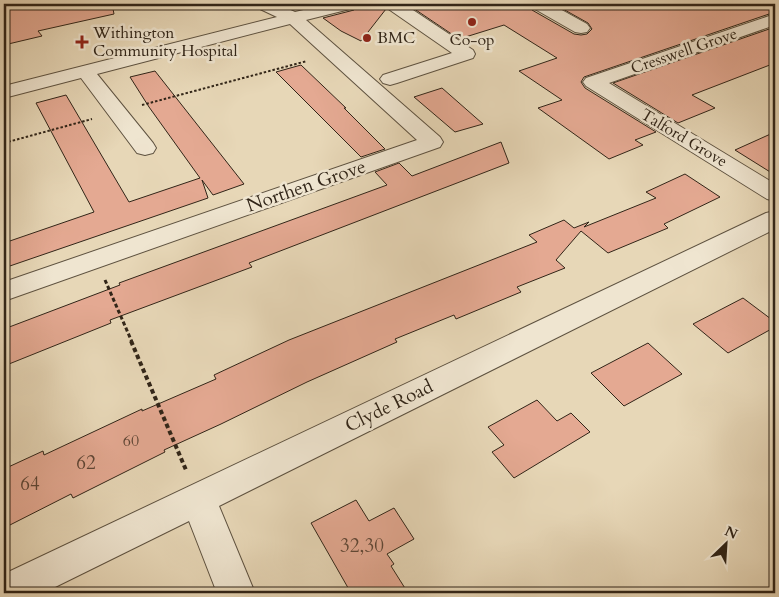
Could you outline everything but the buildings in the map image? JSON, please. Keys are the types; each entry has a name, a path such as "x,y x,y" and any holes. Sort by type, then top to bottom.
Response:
{"street":[{"name":"Northen Grove","path":"4,292 432,142 293,18 264,4"},
{"path":"4,92 348,4"},
{"path":"390,79 466,54 392,4"},
{"path":"539,4 581,28"},
{"name":"Cresswell Grove","path":"593,82 775,19"},
{"path":"84,71 145,148"},
{"name":"Talford Grove","path":"593,82 775,194"},
{"name":"Clyde Road","path":"4,593 775,219"},
{"path":"198,498 236,593"}],"path":[{"path":"4,143 334,54"},
{"path":"96,260 198,498"}],"place":[{"name":"Co-op","path":"472,22"},
{"name":"BMC","path":"367,38"},
{"name":"Withington Community Hospital","path":"82,42"}]}
